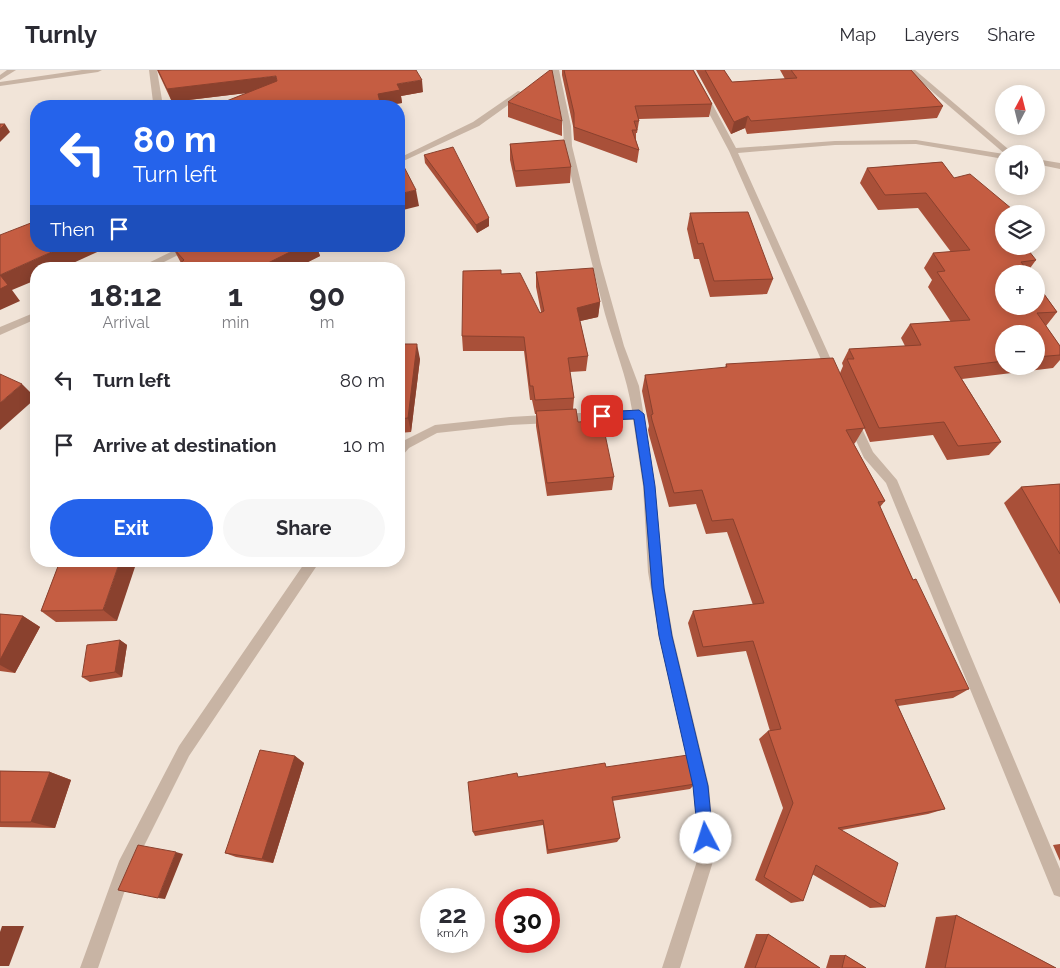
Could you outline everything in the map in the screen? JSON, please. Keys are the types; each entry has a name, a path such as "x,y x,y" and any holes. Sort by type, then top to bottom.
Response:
{"street":[{"path":"0,78 12,70"},
{"path":"0,84 98,70"},
{"path":"153,70 157,100"},
{"path":"690,70 733,151 838,386"},
{"path":"911,70 999,145"},
{"path":"552,72 567,126 568,146 596,264 619,346 634,386 649,486 656,572 666,636 700,786 707,855 684,931 670,968"},
{"path":"405,159 476,124 531,86"},
{"path":"733,151 835,143 907,142 995,156"},
{"path":"1045,163 1060,166"},
{"path":"156,262 178,252"},
{"path":"0,331 30,318"},
{"path":"849,412 868,456 890,480 1060,889"},
{"path":"405,444 435,428 510,421 639,414"},
{"path":"89,968 124,867 184,751 310,567"}],"building":[{"path":"158,70 416,70 422,80 397,84 400,90 378,94 380,100 229,100 277,81 276,76 167,89"},
{"path":"552,70 562,121 508,102"},
{"path":"564,70 693,70 712,104 635,106 639,121 634,121 637,130 632,130 639,150 574,127 574,113"},
{"path":"705,70 724,70 732,82 797,78 791,70 911,70 943,106 751,121 748,116 734,122"},
{"path":"564,140 571,167 515,171 510,144"},
{"path":"453,147 489,218 476,225 424,155"},
{"path":"942,162 954,178 970,174 1007,205 995,205 995,255 1032,255 1036,260 1021,262 1023,265 995,265 995,315 1038,315 1060,346 1060,355 1045,356 1045,325 995,325 995,362 954,367 1001,442 958,446 944,422 879,428 847,359 854,359 849,349 921,345 910,324 970,320 937,272 945,271 933,253 970,250 926,193 885,195 867,168"},
{"path":"405,169 416,190 405,193"},
{"path":"748,212 773,279 714,281 703,243 698,244 690,213"},
{"path":"30,223 30,252 52,252 0,275 0,235"},
{"path":"177,252 290,252 270,262 182,262 184,260"},
{"path":"593,268 600,302 577,308 588,356 568,358 574,398 535,400 533,386 530,386 524,337 462,336 463,271 501,270 501,274 520,273 540,313 544,311 536,272"},
{"path":"0,275 8,285 0,289"},
{"path":"1045,295 1057,312 1045,313"},
{"path":"405,344 417,344 408,418 405,418"},
{"path":"833,358 865,428 846,430 885,501 878,502 913,580 916,579 969,689 895,700 945,809 838,828 898,863 885,907 816,865 803,901 764,877 793,803 768,731 781,729 753,641 703,647 693,611 764,603 733,519 712,521 702,490 674,493 652,420 651,415 653,414 645,375 727,367 726,364"},
{"path":"0,374 22,384 0,403"},
{"path":"576,409 578,422 602,420 614,477 547,483 536,411"},
{"path":"1060,484 1060,554 1021,487"},
{"path":"58,567 118,567 103,610 41,611"},
{"path":"0,614 23,616 0,660"},
{"path":"120,640 115,672 82,677 87,645"},
{"path":"260,750 295,756 262,859 225,853"},
{"path":"688,755 695,784 612,797 620,838 548,850 543,820 473,832 468,782 517,773 518,777 605,763 606,767"},
{"path":"0,771 50,772 31,822 0,822"},
{"path":"138,845 176,852 158,898 118,890"},
{"path":"956,915 1056,968 945,968"},
{"path":"768,934 820,968 755,968"},
{"path":"845,955 866,968 842,968"}],"route":[{"path":"602,416 639,414 649,486 658,588 680,704 700,786 706,838"}]}
